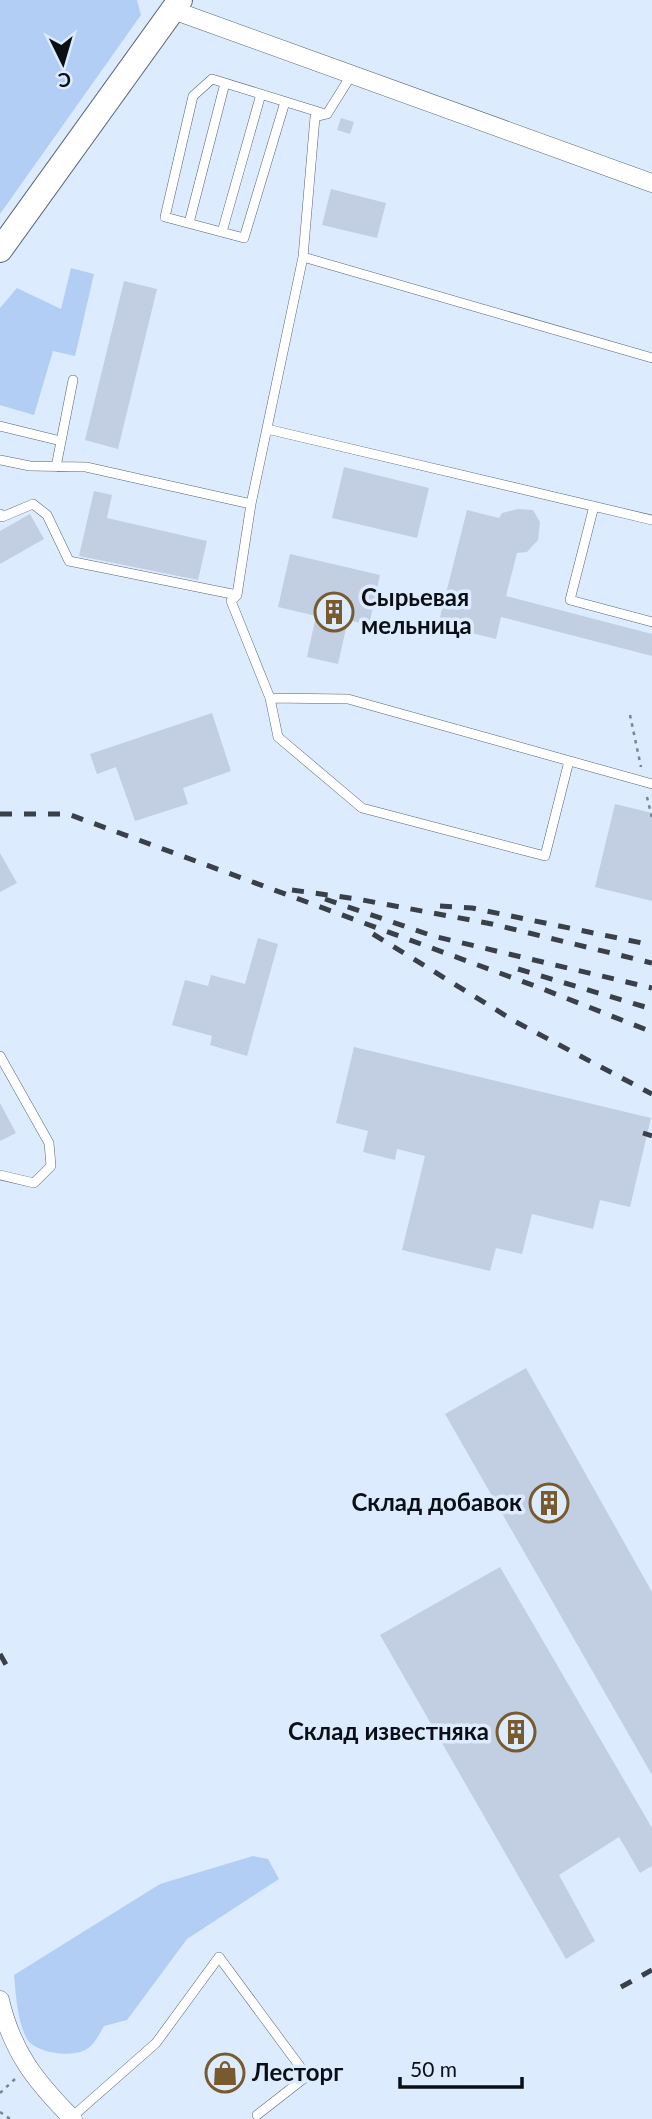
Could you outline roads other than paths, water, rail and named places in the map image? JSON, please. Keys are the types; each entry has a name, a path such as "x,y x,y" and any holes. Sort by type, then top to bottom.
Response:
{"street":[{"path":"0,250 175,4 352,74 652,183"},
{"path":"0,2000 11,2038 27,2067 44,2090 73,2118"}],"lane":[{"path":"352,74 327,114 315,117 303,257 251,504 237,595 231,601 270,698 278,737 362,808 545,856 569,761"},
{"path":"285,102 244,237 165,217 193,96 212,79 327,114"},
{"path":"189,223 225,83"},
{"path":"222,232 261,94"},
{"path":"303,257 652,358"},
{"path":"56,467 74,380"},
{"path":"0,426 61,441"},
{"path":"267,429 652,520"},
{"path":"0,460 56,467 86,467 251,504"},
{"path":"0,514 2,517 33,504 47,515 69,561 237,595"},
{"path":"594,506 570,600 652,622"},
{"path":"270,698 348,699 652,784"},
{"path":"0,1056 49,1143 51,1166 34,1183 0,1175"},
{"path":"73,2118 156,2043 219,1956 307,2077 257,2115"}],"railway":[{"path":"0,814 68,814 543,989 652,1032"},
{"path":"292,890 492,924 652,963"},
{"path":"325,899 433,936 652,988"},
{"path":"440,906 472,908 652,945"},
{"path":"373,934 516,1022 652,1094"},
{"path":"518,969 652,1009"},
{"path":"643,1133 652,1136"},
{"path":"0,1654 9,1670"},
{"path":"621,1987 652,1970"}],"place":[{"name":"Сырьевая мельница","path":"334,612"},
{"name":"Склад добавок","path":"549,1503"},
{"name":"Склад известняка","path":"516,1732"},
{"name":"Лесторг","path":"225,2073"}]}
